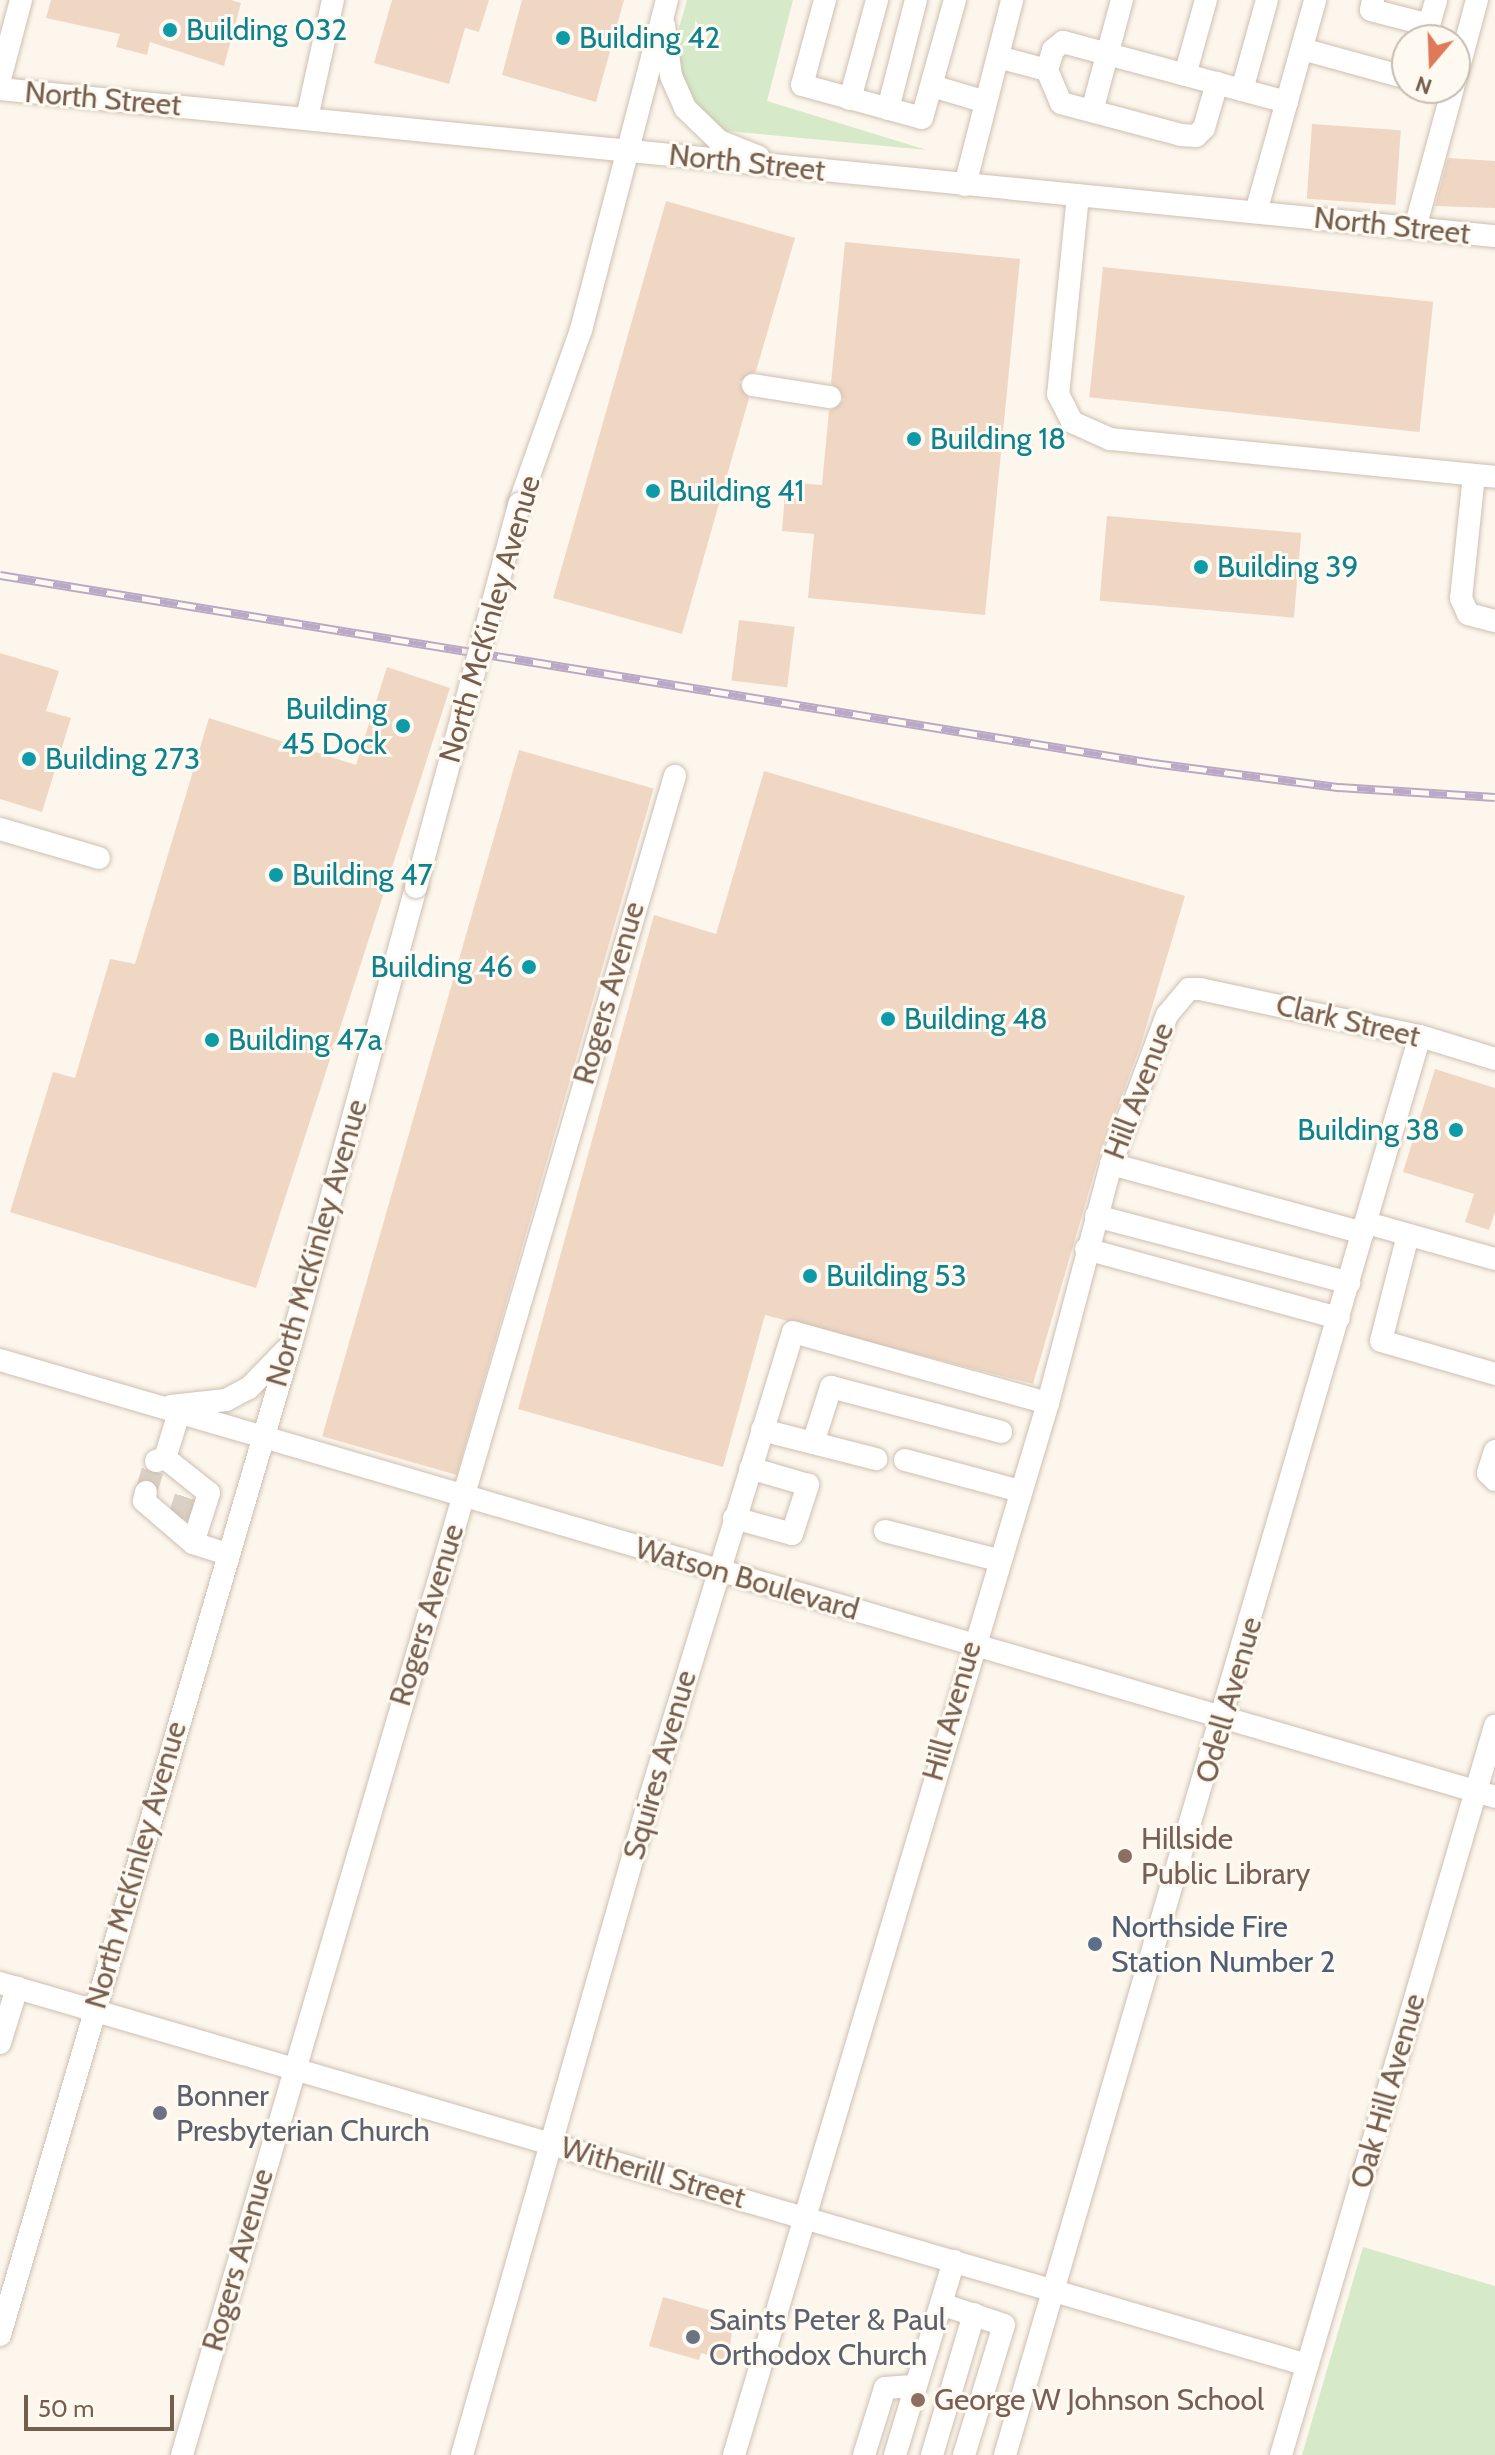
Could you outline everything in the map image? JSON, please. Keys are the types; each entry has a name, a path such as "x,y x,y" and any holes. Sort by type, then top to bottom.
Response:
{"street":[{"path":"0,79 21,0"},
{"path":"307,118 333,0"},
{"path":"825,0 802,85 922,118 955,0"},
{"path":"850,99 877,0"},
{"path":"888,109 916,0"},
{"path":"965,185 1012,0"},
{"path":"1092,111 1122,0"},
{"path":"1185,75 1206,0"},
{"path":"1242,90 1267,0"},
{"path":"1256,212 1315,0"},
{"path":"1373,0 1371,10 1429,25 1436,0"},
{"path":"1470,24 1477,0"},
{"path":"664,8 671,76 685,108 719,141 787,167"},
{"name":"North McKinley Avenue","path":"1,2327 291,1344 519,504 581,330 664,8"},
{"path":"1217,83 1196,136 1054,100 1047,70 1057,43 1108,54 1185,75 1217,83 1287,102"},
{"path":"1302,49 1391,74"},
{"path":"998,57 1047,70"},
{"path":"932,86 986,102"},
{"name":"North Street","path":"0,89 1495,236"},
{"path":"1415,228 1448,104"},
{"path":"1078,195 1058,394 1072,422 1110,439 1484,476 1461,598 1468,614 1495,621"},
{"path":"753,385 830,397"},
{"name":"Rogers Avenue","path":"182,2455 293,2067 675,776"},
{"path":"0,829 99,858"},
{"name":"Clark Street","path":"1200,989 1420,1036 1495,1059"},
{"name":"Hill Avenue","path":"734,2455 971,1644 1048,1403 1086,1249 1111,1164 1167,1015 1176,999 1200,989"},
{"name":"Odell Avenue","path":"1005,2455 1224,1717 1420,1036"},
{"path":"1111,1164 1365,1228 1408,1235 1495,1259"},
{"path":"1096,1216 1349,1283"},
{"path":"1408,1235 1381,1341 1495,1374"},
{"path":"1086,1249 1339,1318"},
{"name":"Squires Avenue","path":"462,2455 718,1569 793,1332 1048,1403"},
{"path":"242,1503 196,1488 164,1466 170,1410 226,1400 249,1388 291,1344"},
{"name":"Watson Boulevard","path":"0,1360 1486,1794"},
{"path":"813,1443 831,1387 1001,1432"},
{"path":"762,1430 876,1459"},
{"path":"1495,1451 1488,1473 1495,1480"},
{"path":"905,1460 1020,1491"},
{"path":"734,1518 792,1534 808,1485 750,1468"},
{"path":"183,1530 196,1488"},
{"path":"154,1501 183,1530 227,1554"},
{"path":"885,1531 998,1560"},
{"name":"Oak Hill Avenue","path":"1281,2455 1486,1794 1495,1726"},
{"path":"0,2043 8,1986"},
{"name":"Witherill Street","path":"8,1986 1307,2365"},
{"path":"895,2455 954,2261"},
{"path":"941,2304 1004,2325 964,2455"},
{"path":"932,2455 974,2314"},
{"path":"864,2455 885,2388 916,2386"}],"green space":[{"path":"687,0 793,0 767,101 927,150 718,130 697,122 669,63"},
{"path":"1363,2247 1495,2286 1495,2455 1302,2455"}],"building":[{"name":"Building 032","path":"51,0 231,0 241,3 224,66 150,42 147,55 116,47 120,34 46,18"},
{"path":"392,0 489,0 479,32 465,28 449,84 374,63"},
{"name":"Building 42","path":"522,0 624,0 596,102 502,75"},
{"path":"1312,124 1401,130 1396,205 1307,199"},
{"path":"1448,158 1495,161 1495,208 1435,206"},
{"name":"Building 41","path":"666,201 795,238 756,371 739,382 749,398 682,634 553,598"},
{"name":"Building 18","path":"845,242 1020,259 985,615 808,598 814,534 782,531 786,482 822,485 829,411 844,400 831,383"},
{"path":"1103,267 1433,302 1419,432 1089,397"},
{"name":"Building 39","path":"1107,516 1301,533 1294,618 1100,601"},
{"path":"739,620 795,627 787,687 732,681"},
{"name":"Building 273","path":"0,653 59,671 46,711 71,718 42,812 0,799"},
{"path":"387,667 450,688 256,1288 10,1212 53,1072 75,1078 110,959 135,964 209,718 356,765"},
{"name":"Building 46","path":"519,750 654,789 457,1475 322,1436"},
{"name":"Building 48","path":"764,771 1185,896 1141,1044 1098,1160 1033,1384 765,1315 723,1467 518,1409 654,915 716,934"},
{"name":"Building 38","path":"1435,1069 1495,1088 1495,1212 1489,1230 1465,1222 1474,1194 1403,1172"},
{"name":"Saints Peter & Paul Orthodox Church","path":"663,2297 734,2317 728,2361 701,2353 699,2360 649,2346"}],"tunnel":[{"path":"146,1492 154,1466"},
{"path":"179,1518 187,1492"}],"railway":[{"path":"0,575 1153,763 1339,787 1495,797"}],"place":[{"name":"Building 032","path":"170,30"},
{"name":"Building 42","path":"563,38"},
{"name":"Building 18","path":"914,439"},
{"name":"Building 41","path":"653,491"},
{"name":"Building 39","path":"1201,567"},
{"name":"Building 45 Dock","path":"403,726"},
{"name":"Building 273","path":"29,759"},
{"name":"Building 47","path":"276,875"},
{"name":"Building 46","path":"529,967"},
{"name":"Building 48","path":"888,1019"},
{"name":"Building 47a","path":"212,1040"},
{"name":"Building 38","path":"1456,1130"},
{"name":"Building 53","path":"810,1276"},
{"name":"Hillside Public Library","path":"1125,1856"},
{"name":"Northside Fire Station Number 2","path":"1095,1944"},
{"name":"Bonner Presbyterian Church","path":"160,2113"},
{"name":"Saints Peter & Paul Orthodox Church","path":"693,2337"},
{"name":"George W Johnson School","path":"918,2400"}]}
